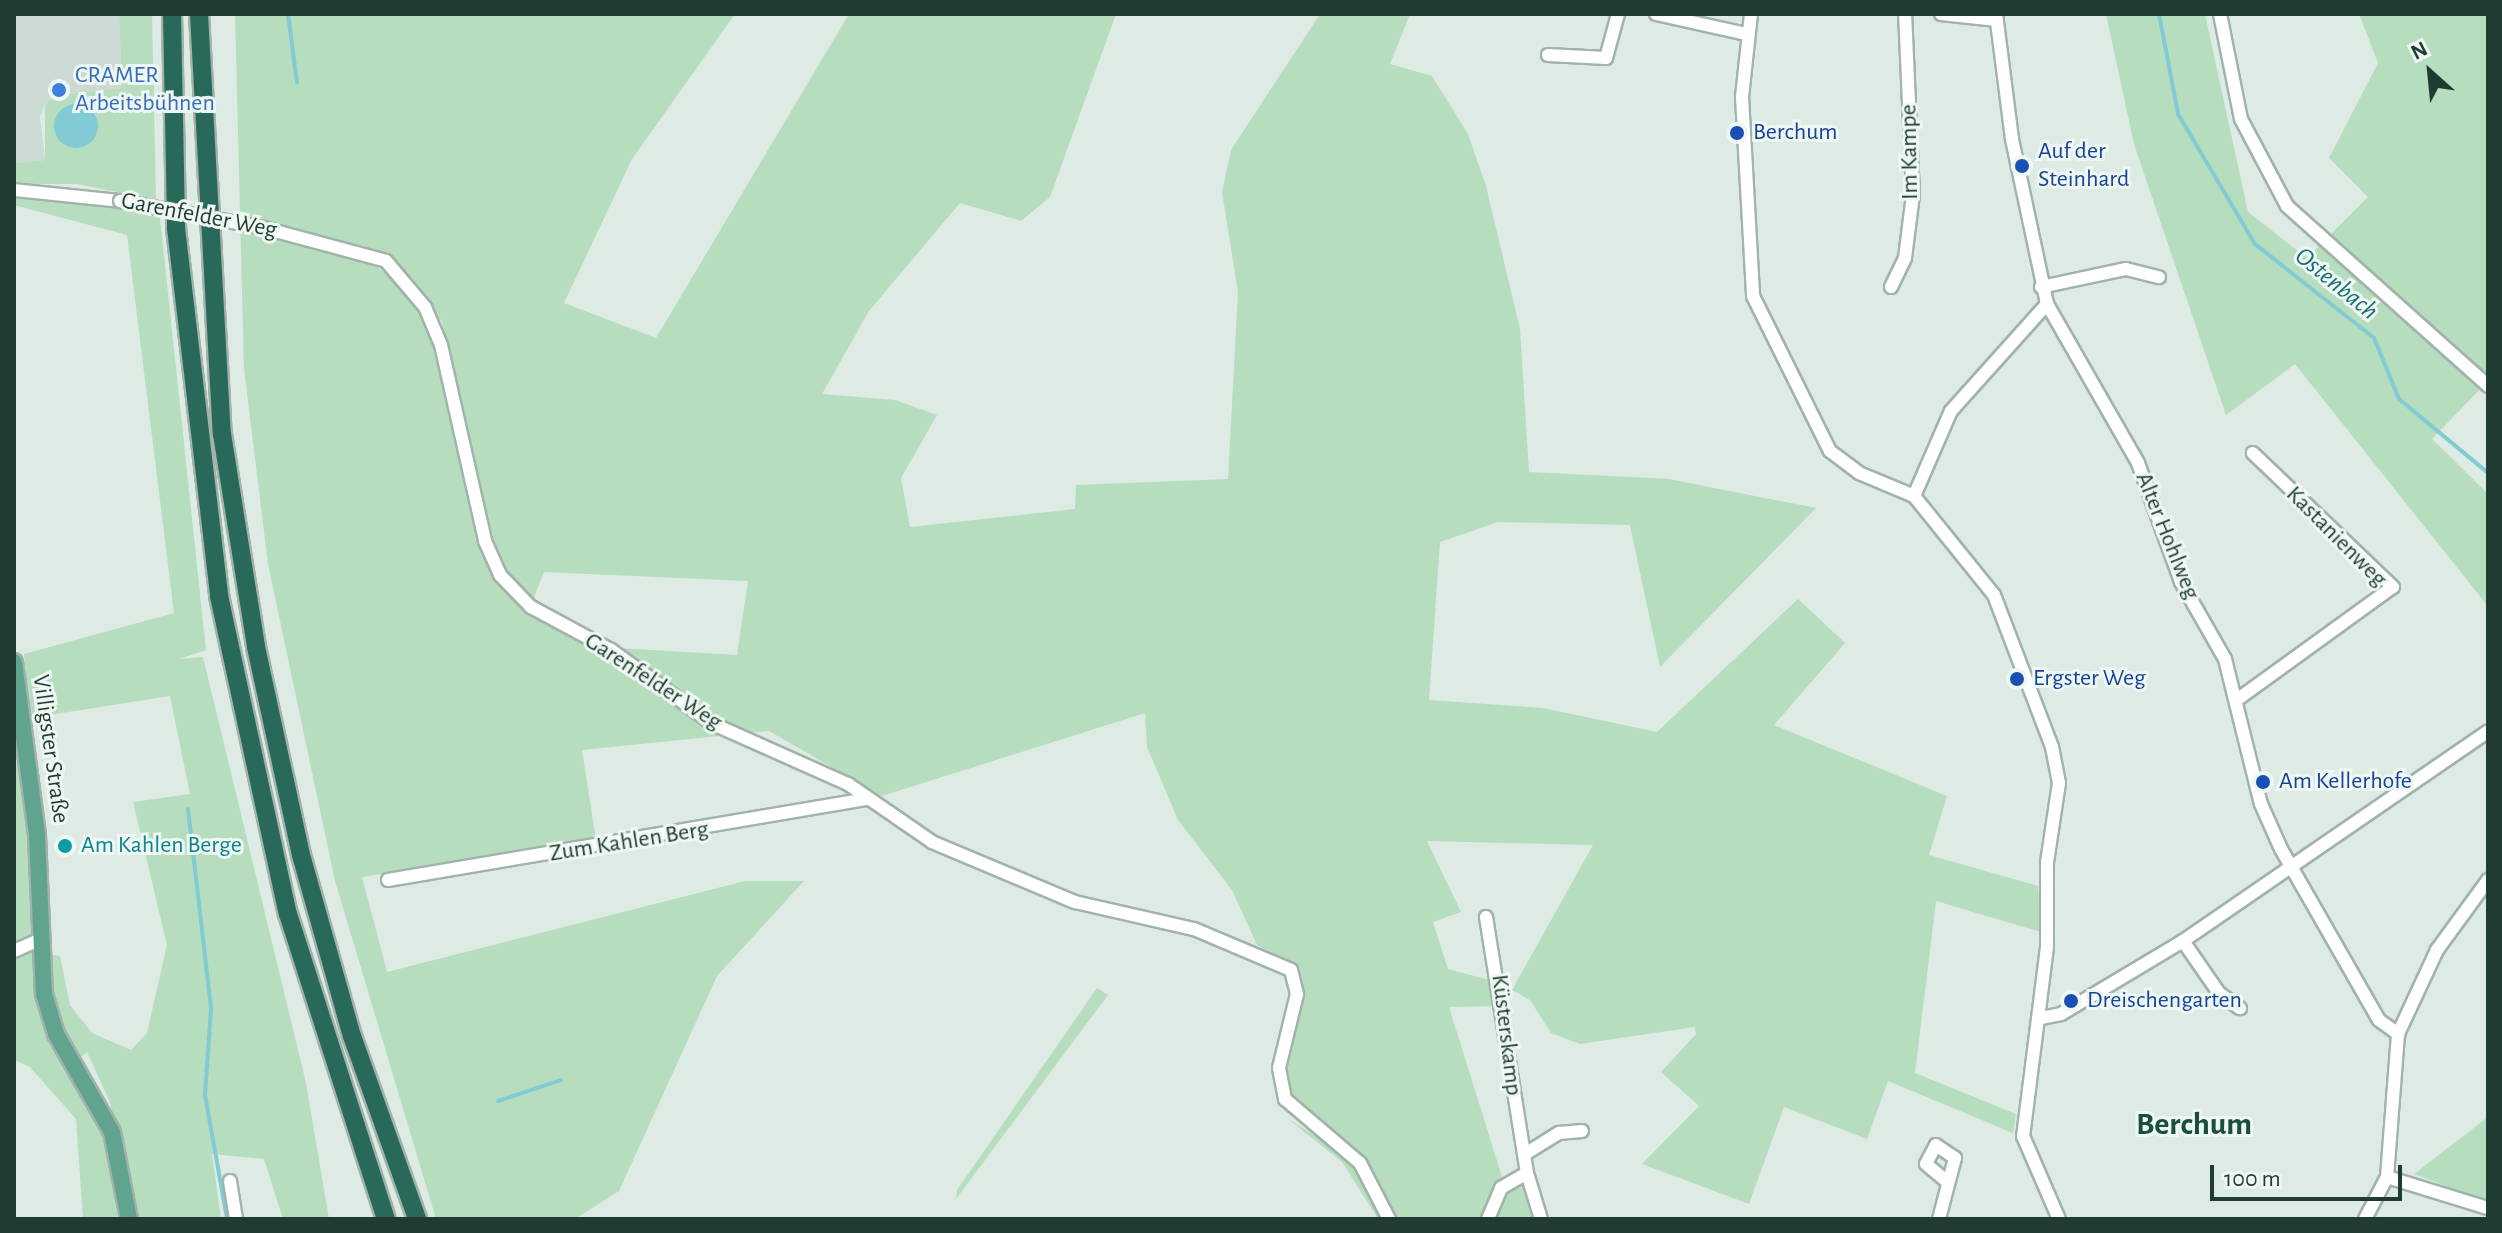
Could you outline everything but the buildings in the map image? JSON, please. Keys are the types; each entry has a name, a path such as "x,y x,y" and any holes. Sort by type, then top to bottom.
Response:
{"highway":[{"path":"172,14 176,228 222,610 288,914 386,1219"},
{"path":"199,14 222,434 256,647 301,855 352,1036 417,1219"}],"main road":[{"name":"Villigster Straße","path":"14,662 36,824 41,939 49,1015 112,1132 129,1219"}],"street":[{"path":"1548,55 1606,58 1618,14"},
{"path":"1656,14 1746,34"},
{"path":"1751,14 1746,34 1743,161 1753,296 1830,451 1859,473 1914,496 1994,595 2056,766 2041,1018 2023,1136 2059,1219"},
{"name":"Im Kampe","path":"1891,287 1905,258 1913,195 1905,14"},
{"path":"1941,14 1997,17"},
{"path":"2220,14 2241,119 2287,206 2488,386"},
{"name":"Alter Hohlweg","path":"1997,17 2041,287 2047,304 2138,463 2181,582 2238,699 2261,804 2291,867 2379,1020 2398,1034"},
{"name":"Garenfelder Weg","path":"14,190 120,201 264,228 386,261 425,307 441,345 485,541 500,575 531,607 611,650 713,724 782,750 867,799 932,842 1075,902 1194,929 1285,965 1297,994 1281,1055 1285,1099 1360,1163 1389,1219"},
{"path":"2041,287 2126,269 2159,277"},
{"path":"1914,496 1951,411 2047,304"},
{"name":"Kastanienweg","path":"2238,699 2393,587 2253,453"},
{"path":"2041,1018 2061,1014 2183,941 2488,731"},
{"name":"Zum Kahlen Berg","path":"388,880 867,799"},
{"path":"2365,1219 2387,1177 2398,1034 2437,950 2488,880"},
{"name":"Küsterskamp","path":"1486,917 1527,1173"},
{"path":"14,951 41,939"},
{"path":"2183,941 2219,993 2240,1008"},
{"path":"1525,1154 1559,1133 1582,1131"},
{"path":"1488,1219 1501,1188 1527,1173 1541,1219"},
{"path":"2387,1177 2488,1208"},
{"path":"230,1181 236,1219"},
{"path":"1939,1219 1946,1181"}],"shaded area":[{"name":"CRAMER Arbeitsbühnen","path":"14,14 119,14 122,88 58,95 45,104 40,117 45,160 14,163"}],"green space":[{"path":"119,14 152,14 156,200 77,184 14,184 14,163 45,160 45,104 58,95 122,88"},
{"path":"235,14 735,14 632,159 564,303 656,338 849,14 1116,14 1050,197 1021,221 960,203 869,311 822,394 895,400 937,415 901,478 910,527 1075,509 1076,485 1228,479 1238,292 1222,192 1231,150 1320,14 1410,14 1390,64 1432,76 1468,134 1486,186 1520,329 1529,472 1669,479 1816,508 1660,667 1630,525 1498,522 1440,542 1429,700 1543,708 1657,732 1798,599 1845,643 1774,725 1947,796 1929,855 2038,886 2041,932 1936,901 1915,1073 2016,1114 2013,1133 1888,1081 1867,1139 1784,1107 1749,1204 1642,1164 1699,1106 1661,1072 1696,1034 1695,1027 1580,1044 1551,1033 1530,1000 1512,990 1593,845 1427,841 1461,912 1433,922 1448,969 1493,981 1499,1006 1449,1007 1503,1180 1485,1219 1393,1219 1361,1157 1294,1104 1285,1064 1303,993 1300,969 1257,945 1232,890 1178,820 1147,747 1145,713 882,796 769,731 582,750 596,840 362,877 387,972 745,881 804,881 717,976 619,1191 575,1219 436,1219 335,881 268,564 244,369","holes":["362,245 403,268 442,322 499,562 490,567 428,321 396,280 358,255","544,572 748,581 737,655 599,647 529,610"]},
{"path":"2106,14 2205,14 2248,212 2307,258 2368,197 2329,158 2378,63 2359,14 2488,14 2488,381 2432,439 2488,494 2487,605 2295,364 2226,415 2134,144"},
{"path":"42,192 160,218 206,650 179,659 203,657 306,1083 329,1219 283,1219 264,1159 212,1154 221,1219 140,1219 109,1100 87,1052 79,1059 53,1013 48,954 60,956 70,1005 92,1033 131,1050 147,1033 167,945 133,802 190,794 170,696 30,718 24,654 174,613 127,235 14,205 14,195"},
{"path":"14,720 31,868 35,1000 50,1046 85,1089 103,1129 118,1219 83,1219 76,1119 30,1067 14,1060"},
{"path":"1097,988 1108,995 956,1199 957,1190"},
{"path":"2488,1117 2488,1202 2414,1174"},
{"path":"1287,1118 1351,1159 1386,1219 1378,1219 1342,1162"},
{"path":"1528,1186 1538,1219 1492,1219 1506,1191"}],"water":[{"path":"76,104 91,111 98,126 91,141 76,148 61,141 54,126 61,111"}],"waterway":[{"path":"288,14 297,82"},
{"name":"Ostenbach","path":"2159,14 2178,114 2255,244 2374,338 2399,399 2488,473"},
{"path":"188,809 211,1009 205,1095 227,1219"},
{"path":"498,1101 561,1080"}],"place":[{"name":"CRAMER Arbeitsbühnen","path":"59,90"},
{"name":"Berchum","path":"1737,133"},
{"name":"Auf der Steinhard","path":"2022,166"},
{"name":"Ergster Weg","path":"2017,679"},
{"name":"Am Kellerhofe","path":"2263,782"},
{"name":"Am Kahlen Berge","path":"65,846"},
{"name":"Dreischengarten","path":"2071,1001"}],"district":[{"name":"Berchum","path":"2194,1124"}]}
